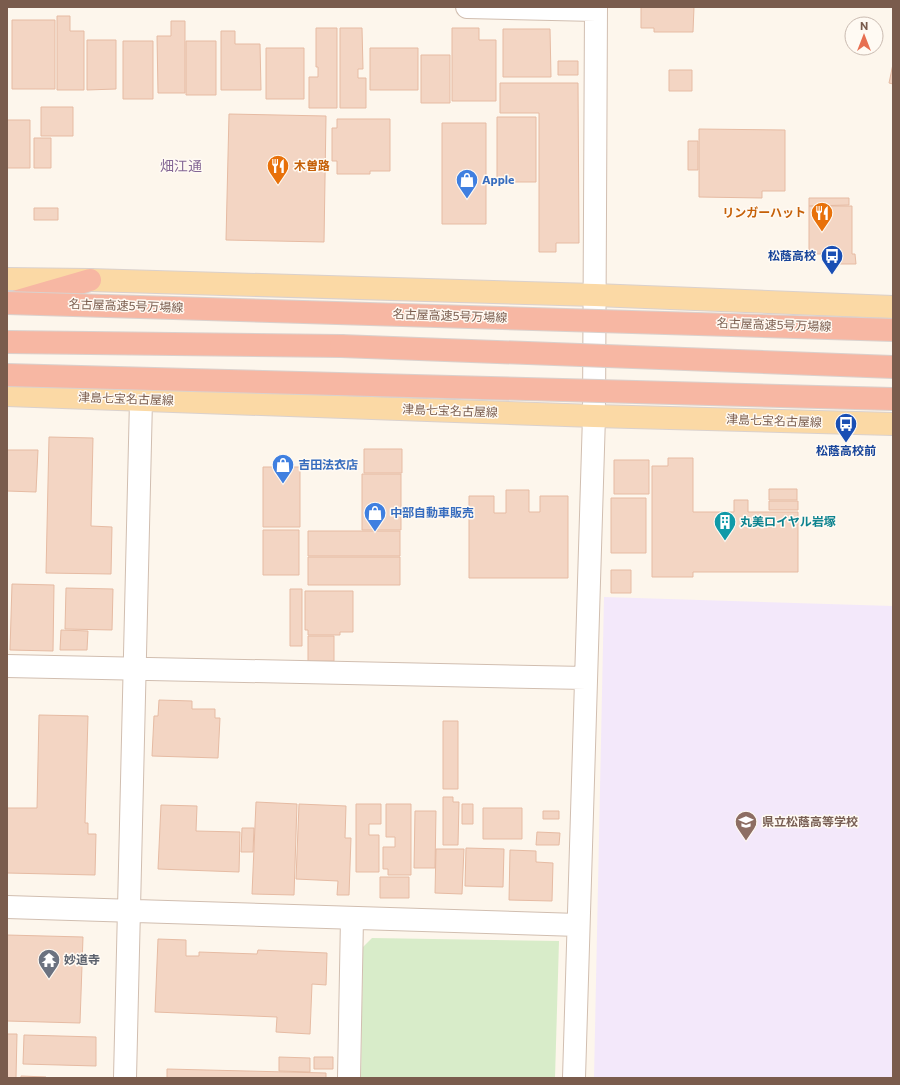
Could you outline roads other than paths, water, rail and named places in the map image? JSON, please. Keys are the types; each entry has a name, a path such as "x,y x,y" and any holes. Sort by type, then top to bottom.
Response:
{"highway":[{"path":"7,303 90,280"},
{"name":"名古屋高速5号万場線","path":"7,303 893,330"},
{"path":"7,342 341,346 893,367"},
{"path":"7,375 893,399"}],"main road":[{"path":"7,279 90,280 595,295 893,307"},
{"name":"津島七宝名古屋線","path":"7,395 594,416 893,424"}],"street":[{"path":"467,7 596,9 594,416 574,1078"},
{"path":"126,1078 141,400"},
{"path":"7,666 586,678"},
{"path":"7,907 578,925"},
{"path":"349,1078 352,918"}],"place":[{"name":"木曽路","path":"278,186"},
{"name":"Apple","path":"467,200"},
{"name":"リンガーハット","path":"822,232"},
{"name":"松蔭高校","path":"832,276"},
{"name":"松蔭高校前","path":"846,444"},
{"name":"吉田法衣店","path":"283,484"},
{"name":"中部自動車販売","path":"375,532"},
{"name":"丸美ロイヤル岩塚","path":"725,542"},
{"name":"県立松蔭高等学校","path":"746,842"},
{"name":"妙道寺","path":"49,980"}],"district":[{"name":"畑江通","path":"181,166"}]}
